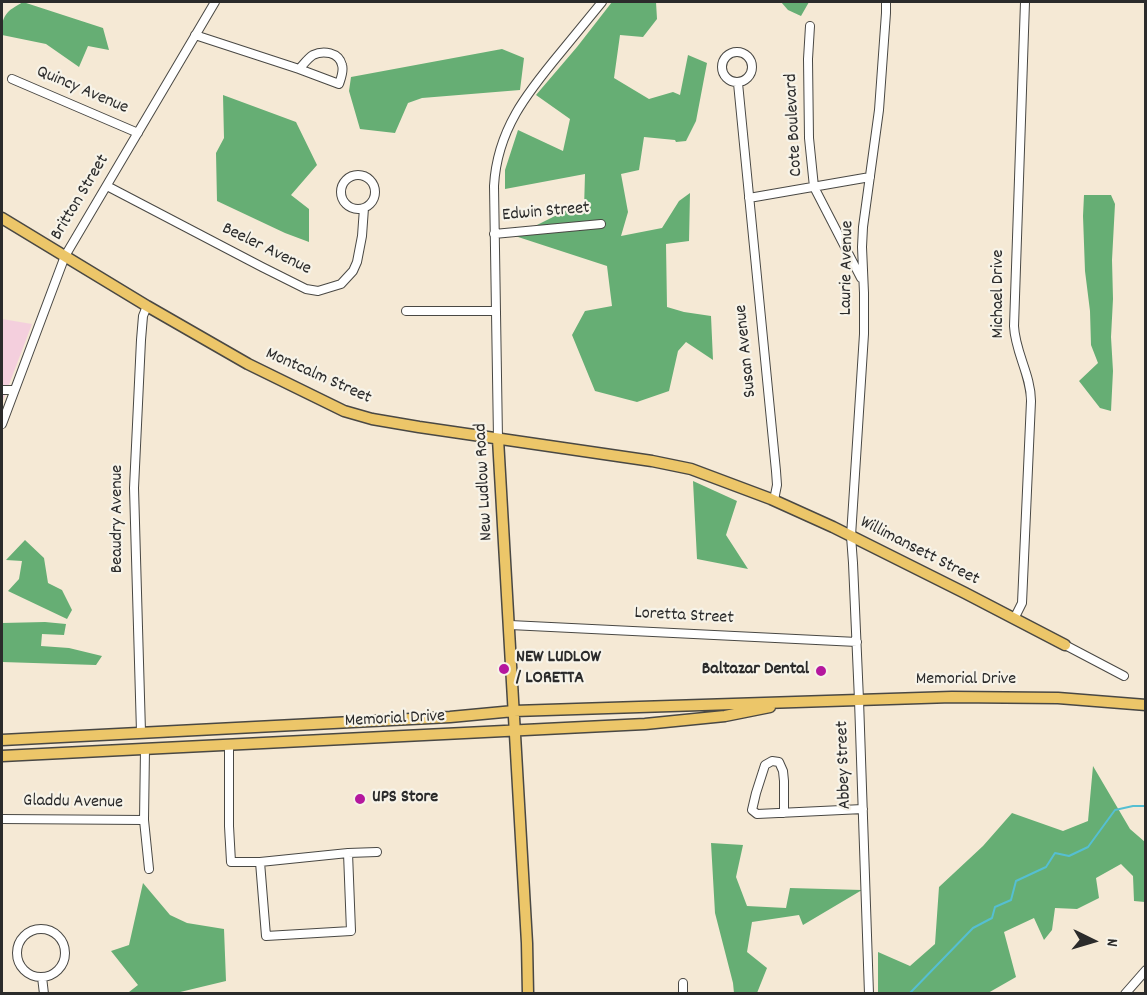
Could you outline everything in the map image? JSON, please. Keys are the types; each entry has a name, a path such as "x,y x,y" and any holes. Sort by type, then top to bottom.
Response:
{"main road":[{"name":"Montcalm Street","path":"2,218 248,364 344,411 372,419 652,461 693,470"},
{"name":"New Ludlow Road","path":"498,439 510,624 528,993"},
{"name":"Willimansett Street","path":"693,470 774,500 851,536 1065,645"},
{"name":"Memorial Drive","path":"2,740 450,717 514,711 788,702 1009,697 1146,705"},
{"name":"Memorial Drive","path":"2,756 645,724 725,716 788,702"}],"street":[{"name":"Britton Street","path":"2,424 65,256 214,2"},
{"name":"New Ludlow Road","path":"498,439 494,186 499,150 523,101 602,2"},
{"name":"Laurie Avenue","path":"851,536 864,334 863,227 879,110 886,2"},
{"name":"Michael Drive","path":"1014,619 1022,603 1031,401 1030,384 1016,344 1014,326 1025,2"},
{"name":"Cote Boulevard","path":"810,26 809,138 814,187 863,283"},
{"path":"195,35 339,84 343,72 340,59 334,54 325,52 313,55 299,69"},
{"name":"Quincy Avenue","path":"12,79 138,133"},
{"name":"Susan Avenue","path":"738,83 776,471 777,485 774,500"},
{"name":"Beeler Avenue","path":"107,186 306,289 318,291 339,285 353,271 357,262 364,208 375,197 372,181 363,175 352,176 343,184 341,195 347,205 352,208 364,208"},
{"path":"749,198 870,177"},
{"name":"Edwin Street","path":"495,234 601,224"},
{"name":"Beaudry Avenue","path":"141,732 134,488 141,340 143,316 147,306"},
{"path":"406,311 496,311"},
{"path":"2,390 14,390"},
{"name":"Abbey Street","path":"851,536 854,563 869,993"},
{"name":"Loretta Street","path":"510,624 857,642"},
{"name":"Willimansett Street","path":"1065,645 1124,676"},
{"path":"229,745 231,862 260,862 377,852"},
{"path":"145,749 144,820 149,869"},
{"path":"784,813 783,771 779,762 772,761 765,765 756,793 752,810 756,814 784,813 863,809"},
{"name":"Gladdu Avenue","path":"2,819 144,820"},
{"path":"260,862 266,936 351,931 348,853"},
{"path":"40,928 58,935 65,952 64,961 59,969 51,975 42,977 25,970 19,963 17,954 24,936 40,928"},
{"path":"1125,993 1146,970"},
{"path":"42,977 44,993"},
{"path":"683,983 683,993"}],"shaded area":[{"path":"2,319 32,324 2,403"}],"green space":[{"path":"23,2 103,28 109,50 88,46 79,67 46,44 2,35 6,14"},
{"path":"612,2 656,2 657,19 643,37 620,35 614,78 649,99 673,92 680,95 688,55 707,63 696,121 686,141 676,142 675,140 644,137 639,170 621,174 628,212 621,236 662,228 679,201 690,193 689,241 666,244 667,307 711,316 713,360 686,342 678,351 669,391 637,402 595,391 572,335 585,311 612,306 607,266 515,236 567,210 584,209 585,174 505,189 505,170 518,130 563,151 570,119 536,95"},
{"path":"781,2 809,2 801,16 788,10"},
{"path":"502,49 524,58 520,90 422,98 408,103 395,133 360,129 349,91 351,77"},
{"path":"223,95 296,122 317,165 291,195 309,209 309,242 217,201 216,153 224,138"},
{"path":"1084,195 1111,195 1115,204 1112,260 1111,411 1100,408 1079,381 1098,363 1091,345 1085,271"},
{"path":"693,481 737,501 726,535 748,569 697,559"},
{"path":"25,540 44,558 48,583 62,590 72,610 67,619 8,591 19,579 22,561 6,560"},
{"path":"2,623 66,624 64,635 42,634 41,646 69,648 102,656 96,665 2,662"},
{"path":"1093,766 1130,829 1145,842 1145,902 1134,901 1133,876 1121,864 1096,878 1099,898 1077,909 1055,908 1052,930 1044,940 1034,918 1004,932 1016,977 988,993 878,993 878,952 910,966 935,944 939,887 983,846 1012,813 1063,831 1088,821"},
{"path":"711,843 743,845 736,877 747,906 786,908 790,888 862,890 803,925 799,915 752,922 747,952 767,968 757,993 734,993 715,913"},
{"path":"143,883 170,915 187,923 224,929 226,981 176,993 129,992 138,985 111,951 129,945"}],"waterway":[{"path":"909,994 973,928 992,918 995,907 1011,900 1016,881 1046,867 1055,853 1069,856 1088,847 1115,810 1146,806"}],"place":[{"name":"NEW LUDLOW / LORETTA","path":"504,669"},
{"name":"Baltazar Dental","path":"821,671"},
{"name":"UPS Store","path":"360,799"}]}
